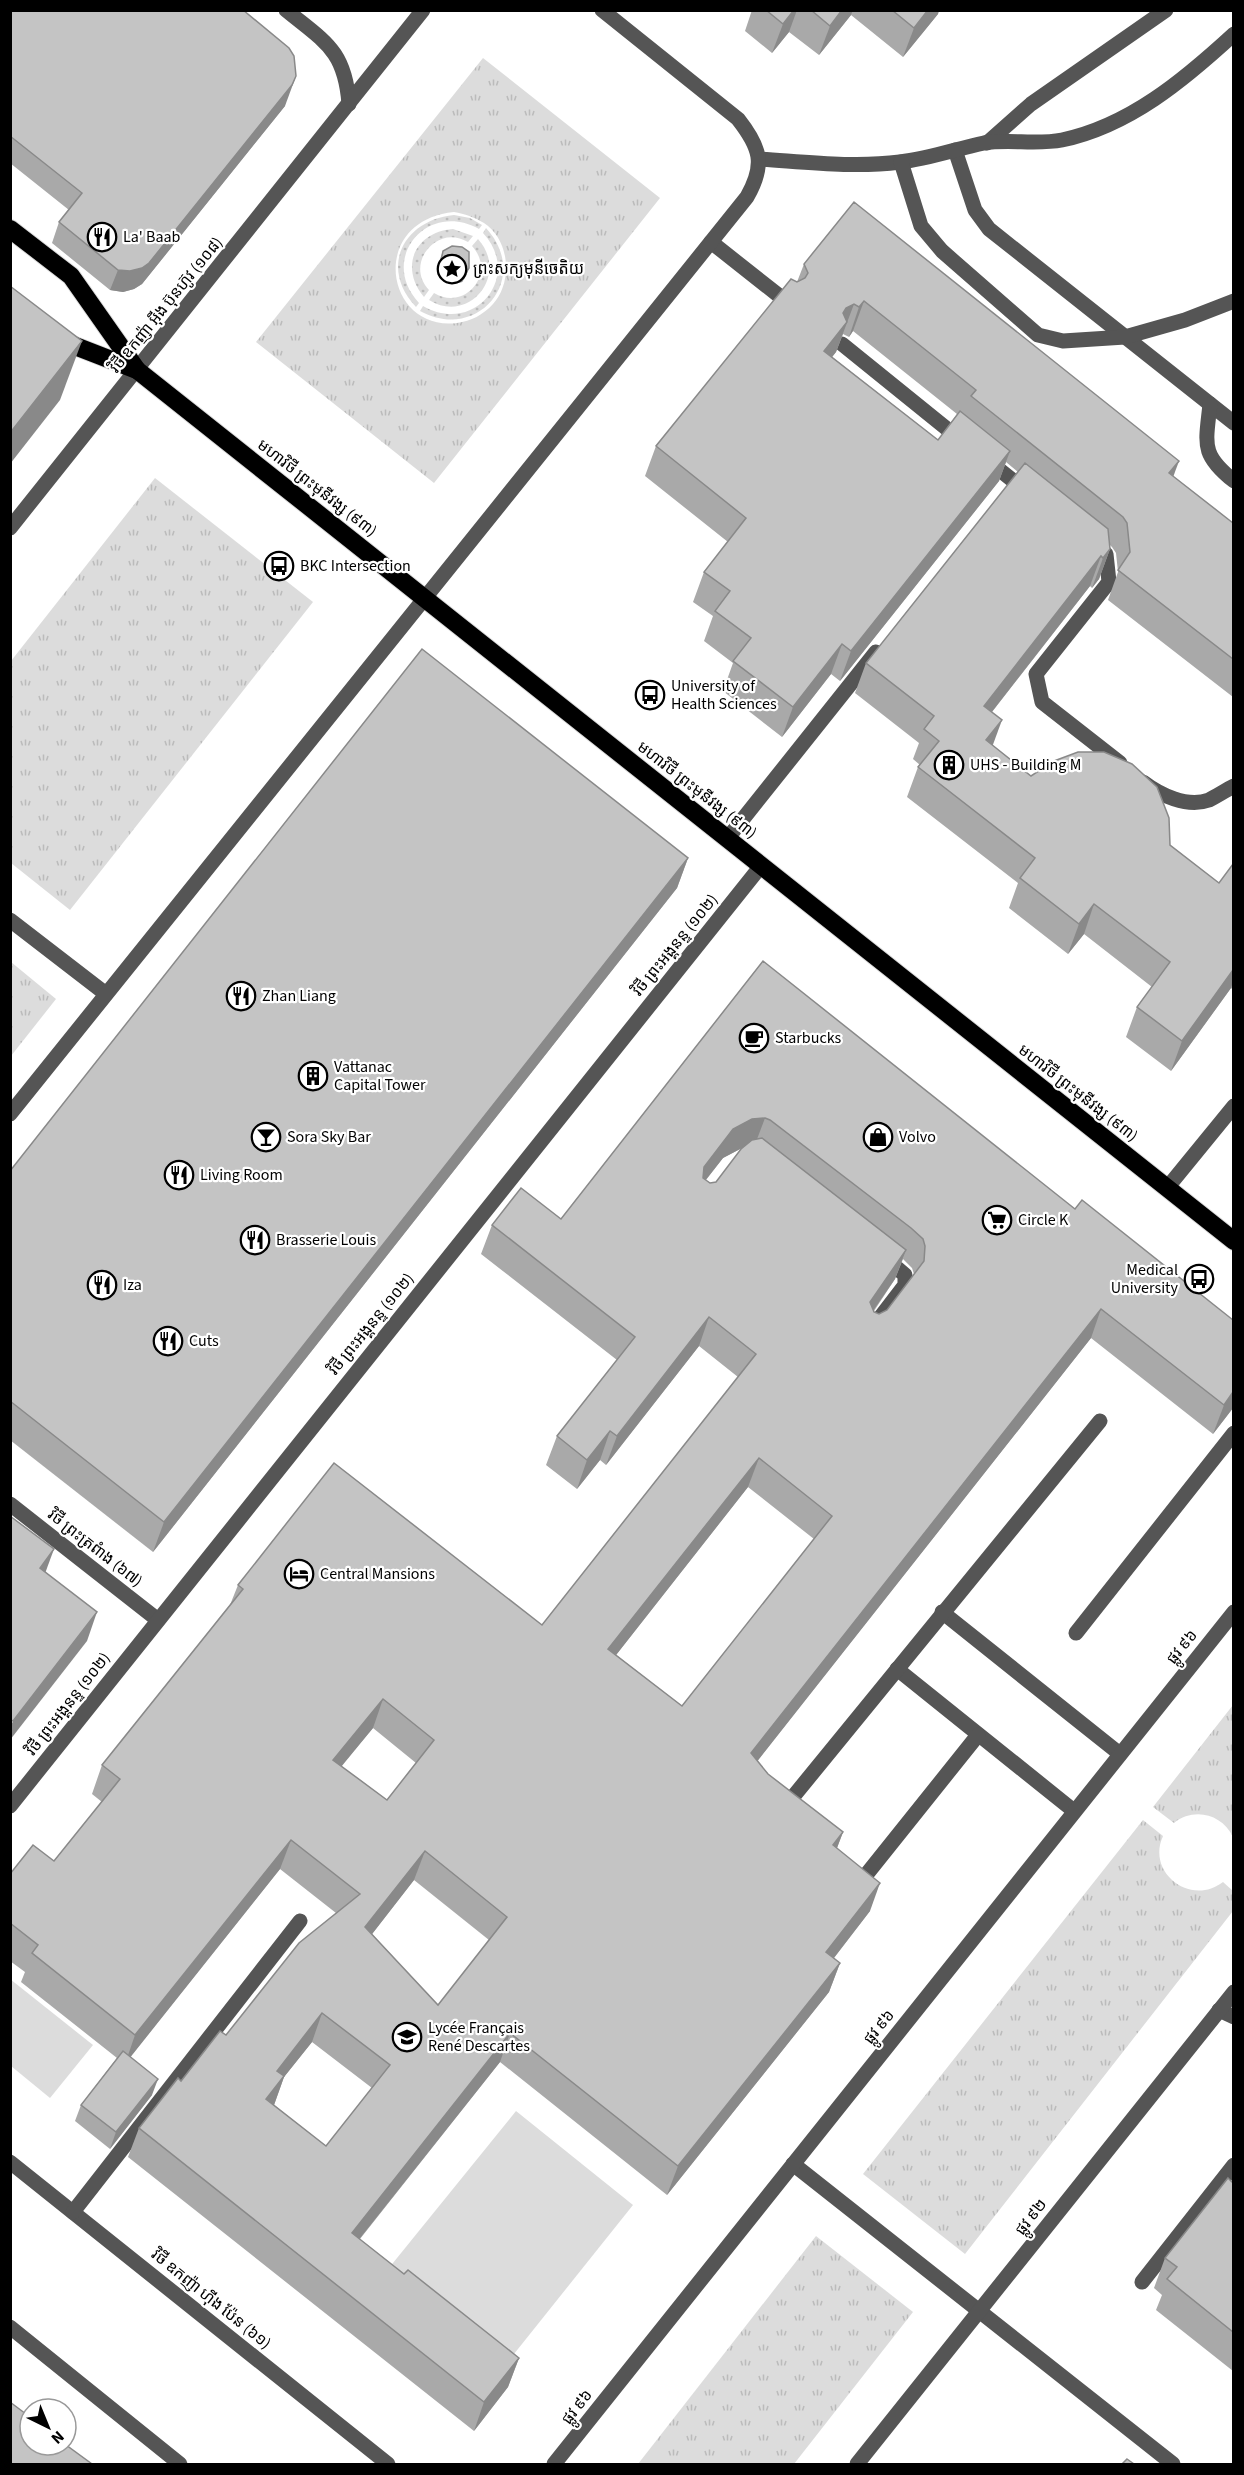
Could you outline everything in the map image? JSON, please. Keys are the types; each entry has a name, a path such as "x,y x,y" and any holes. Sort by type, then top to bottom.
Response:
{"highway":[{"name":"មហាវិថី ព្រះមុនីវង្ស (៩៣)","path":"10,229 71,276 137,370 1233,1241"},
{"name":"មហាវិថី ព្រះមុនីវង្ស (៩៣)","path":"41,332 137,370"}],"street":[{"path":"286,10 338,56 348,79 349,104"},
{"name":"វិថី ឧកញ៉ា អ៊ីង ប៊ុនហ៊ូវ (១០៨)","path":"10,528 423,10"},
{"path":"10,1113 426,599 711,242 757,180 759,159 752,137 738,119 602,10"},
{"path":"987,143 1031,104 1166,10"},
{"path":"759,159 836,165 901,162 987,143 1060,140 1103,127 1145,105 1192,73 1233,34"},
{"path":"955,150 975,210 989,229 1233,423"},
{"path":"901,162 921,226 942,251 1038,335 1063,341 1125,337 1185,320 1233,301"},
{"path":"711,242 787,302"},
{"path":"842,344 1008,485 1040,502"},
{"path":"1210,404 1206,448 1215,466 1233,481"},
{"path":"1077,532 1106,554 1109,582 1036,674 1042,702 1157,793 1186,802 1207,800 1233,786"},
{"path":"727,839 886,640"},
{"name":"វិថី ព្រះអង្គនន្ទ (១០២)","path":"10,1806 761,866"},
{"path":"10,920 106,994"},
{"path":"1167,1188 1233,1106"},
{"path":"867,1243 905,1275 905,1285 868,1333"},
{"path":"788,1803 1100,1421"},
{"path":"1076,1634 1233,1432"},
{"name":"វិថី ព្រះត្រពំាង (៦៧)","path":"10,1504 158,1620"},
{"path":"942,1612 1120,1754"},
{"name":"ផ្លូវ ៩៦","path":"554,2464 1233,1612"},
{"path":"897,1669 1074,1811"},
{"path":"866,1875 978,1735"},
{"path":"73,2211 300,1921"},
{"name":"ផ្លូវ ៩២","path":"857,2464 1233,1992"},
{"path":"1219,2010 1233,2017"},
{"name":"វិថី ឧកញ៉ា ហ៊ីង ប៉ែន (៦១)","path":"10,2162 388,2464"},
{"path":"793,2164 1173,2464"},
{"path":"1142,2282 1233,2165"},
{"path":"10,2327 180,2464"}],"green space":[{"path":"483,58 660,198 434,483 256,342","holes":["454,212 473,217 493,230 504,250 506,262 504,284 493,304 476,317 457,323 433,321 414,311 401,294 396,274 398,253 408,234 426,220"]},
{"path":"454,215 470,218 482,225 479,229 460,222 442,222 426,228 414,239 406,253 404,269 408,286 419,303 416,307 405,292 399,277 398,262 402,248 421,226 436,219"},
{"path":"486,228 499,247 503,267 501,285 492,300 478,312 461,319 441,319 420,311 423,306 442,313 460,313 475,307 488,297 495,283 498,267 494,250 483,233"},
{"path":"453,229 473,236 468,242 456,238 445,238 435,242 428,249 422,258 420,269 422,280 429,290 424,297 413,274 412,263 415,253 429,237"},
{"path":"478,239 487,253 489,267 487,281 481,292 471,301 458,306 444,306 429,300 434,293 446,298 457,297 466,294 474,287 481,267 479,257 472,246"},
{"path":"155,478 313,602 70,910 11,863 11,661"},
{"path":"11,962 56,999 11,1056"},
{"path":"1233,1705 1233,1837 1222,1823 1207,1815 1190,1815 1174,1823 1153,1807"},
{"path":"1143,1820 1163,1836 1159,1850 1166,1873 1185,1888 1198,1891 1211,1889 1223,1882 1233,1891 1233,1911 965,2254 863,2174"},
{"path":"10,1979 93,2045 50,2098 11,2066"},
{"path":"516,2111 633,2205 498,2374 380,2279"},
{"path":"816,2236 913,2312 794,2464 638,2464"}],"building":[{"path":"10,10 243,10 289,48 294,56 296,76 292,85 149,263 142,268 130,271 118,270 59,222 82,193 10,136"},
{"path":"766,10 794,10 783,24"},
{"path":"811,10 842,10 830,26"},
{"path":"892,10 928,10 914,28"},
{"path":"854,202 1179,461 1169,473 1233,523 1233,659 1118,570 1130,552 1127,523 1123,517 971,396 976,390 864,301 859,307 854,304 846,308 843,313 847,322 824,351 938,440 960,411 1010,451 851,651 842,644 793,707 733,661 751,638 715,611 730,591 704,572 746,518 656,446 791,279 797,282 805,278 808,273 804,264"},
{"path":"452,246 462,247 469,252 469,268 465,274 457,276 447,274 440,266 443,251"},
{"path":"10,286 82,341 10,433"},
{"name":"UHS - Building M","path":"1025,463 1108,529 1110,549 1103,558 1101,556 984,706 1002,720 986,740 1031,776 1054,761 1078,752 1104,752 1132,764 1157,787 1169,818 1170,845 1219,883 1233,864 1233,970 1182,1041 1137,1007 1170,962 1094,904 1079,924 1020,878 1035,858 918,767 939,741 924,729 934,716 866,663"},
{"name":"Vattanac Capital Tower","path":"422,649 688,858 164,1522 10,1401 10,1171"},
{"path":"763,961 1075,1209 1082,1200 1233,1320 1233,1392 1224,1405 1101,1309 751,1753 768,1774 843,1832 833,1845 880,1883 826,1952 840,1963 678,2166 510,2033 352,2233 404,2274 408,2270 519,2358 484,2402 139,2128 178,2078 181,2081 220,2031 226,2035 299,1943 360,1894 291,1840 135,2035 32,1953 38,1945 10,1923 10,1874 33,1845 54,1861 120,1779 102,1765 243,1589 238,1585 334,1463 542,1625 756,1354 709,1317 617,1436 610,1431 587,1460 557,1436 635,1337 492,1225 521,1188 561,1219","holes":["752,1119 770,1120 923,1239 924,1261 887,1310 879,1314 874,1312 870,1302 906,1250 762,1138 752,1140 741,1149 716,1182 710,1183 703,1178 704,1167 733,1129","759,1458 832,1516 682,1706 608,1649","383,1699 434,1740 387,1800 333,1760","425,1851 507,1917 438,2005 365,1927","322,2013 390,2065 326,2146 266,2099 284,2076 277,2071"]},
{"path":"10,1516 54,1549 40,1568 97,1612 13,1721 10,1719"},
{"path":"123,2051 158,2079 116,2132 81,2105"},
{"path":"1228,2178 1233,2183 1233,2332 1167,2279 1177,2267 1165,2258"},
{"path":"10,2402 18,2408 18,2457 78,2457 78,2454 92,2464 10,2464"},
{"path":"1127,2459 1134,2464 1122,2464"}],"place":[{"name":"La' Baab","path":"102,237"},
{"name":"ព្រះសក្យមុនីចេតិយ","path":"452,269"},
{"name":"BKC Intersection","path":"279,566"},
{"name":"University of Health Sciences","path":"650,695"},
{"name":"UHS - Building M","path":"949,765"},
{"name":"Zhan Liang","path":"241,996"},
{"name":"Starbucks","path":"754,1038"},
{"name":"Vattanac Capital Tower","path":"313,1076"},
{"name":"Sora Sky Bar","path":"266,1137"},
{"name":"Volvo","path":"878,1137"},
{"name":"Living Room","path":"179,1175"},
{"name":"Circle K","path":"997,1220"},
{"name":"Brasserie Louis","path":"255,1240"},
{"name":"Medical University","path":"1199,1279"},
{"name":"Iza","path":"102,1285"},
{"name":"Cuts","path":"168,1341"},
{"name":"Central Mansions","path":"299,1574"},
{"name":"Lycée Français René Descartes","path":"407,2037"}]}
